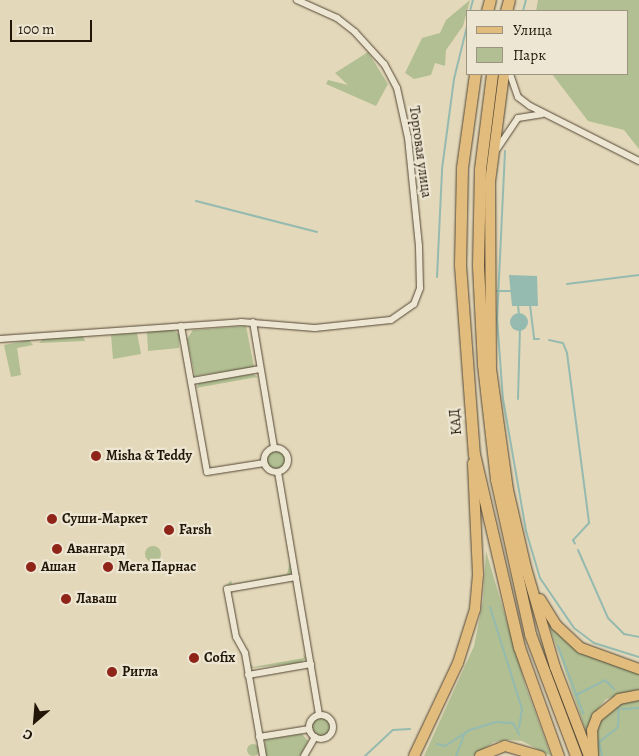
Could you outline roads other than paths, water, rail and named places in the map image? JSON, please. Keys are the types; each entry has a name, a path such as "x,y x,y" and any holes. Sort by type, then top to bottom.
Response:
{"highway":[{"name":"КАД","path":"475,75 462,168 460,266 474,454 518,646 558,756"},
{"path":"492,75 480,169 478,266 494,460 530,634 576,756"}],"main road":[{"path":"504,75 493,156 488,280 491,369 508,490 526,568 555,667 591,756"},
{"path":"414,756 458,663 475,609 478,574 474,454"},
{"path":"526,568 544,608 569,639 598,658 639,669"},
{"path":"591,756 592,730 597,717 619,699 639,695"},
{"path":"480,756 505,746 541,756"}],"street":[{"name":"Торговая улица","path":"253,322 315,328 391,320 418,296 419,246 408,138 397,88 384,64 355,32 297,0"},
{"path":"510,75 518,97 543,114 639,161"},
{"path":"493,156 518,118 543,114"},
{"path":"0,339 253,322 274,448 288,458 278,472"},
{"path":"181,326 207,472 264,462 278,472 319,714 309,729 259,737"},
{"path":"192,381 260,370"},
{"path":"264,462 265,455 274,448"},
{"path":"263,756 248,675 227,589 296,577"},
{"path":"248,675 311,664"},
{"path":"315,737 327,737 333,731 331,719 319,714"},
{"path":"309,729 315,737"},
{"path":"304,756 315,737"}],"water":[{"path":"509,275 537,276 538,306 512,306"},
{"path":"519,313 525,316 528,322 525,328 519,331 513,328 510,322 513,316"}],"waterway":[{"path":"470,10 473,0"},
{"path":"523,10 526,0"},
{"path":"437,277 442,169 454,79 466,30"},
{"path":"505,151 497,318 503,399 526,531 540,578 574,628 594,643 639,657"},
{"path":"196,201 317,232"},
{"path":"567,284 639,275"},
{"path":"496,291 512,291"},
{"path":"518,305 519,315"},
{"path":"530,305 534,339 539,339"},
{"path":"518,399 520,329"},
{"path":"549,340 563,343 567,353 589,523 573,540 575,544"},
{"path":"578,550 608,618 624,634 639,637"},
{"path":"490,607 522,709 519,728"},
{"path":"558,646 583,713"},
{"path":"576,695 605,680 614,689"},
{"path":"602,756 599,742 618,727 619,702"},
{"path":"622,709 639,708"},
{"path":"437,744 445,746 470,730 497,722 513,723 519,734"},
{"path":"365,756 393,730 410,729"},
{"path":"456,756 465,733"}],"place":[{"name":"Misha & Teddy","path":"96,456"},
{"name":"Суши-Маркет","path":"52,519"},
{"name":"Farsh","path":"169,530"},
{"name":"Авангард","path":"57,549"},
{"name":"Ашан","path":"31,567"},
{"name":"Мега Парнас","path":"108,567"},
{"name":"Лаваш","path":"66,599"},
{"name":"Cofix","path":"194,658"},
{"name":"Ригла","path":"112,672"}]}
